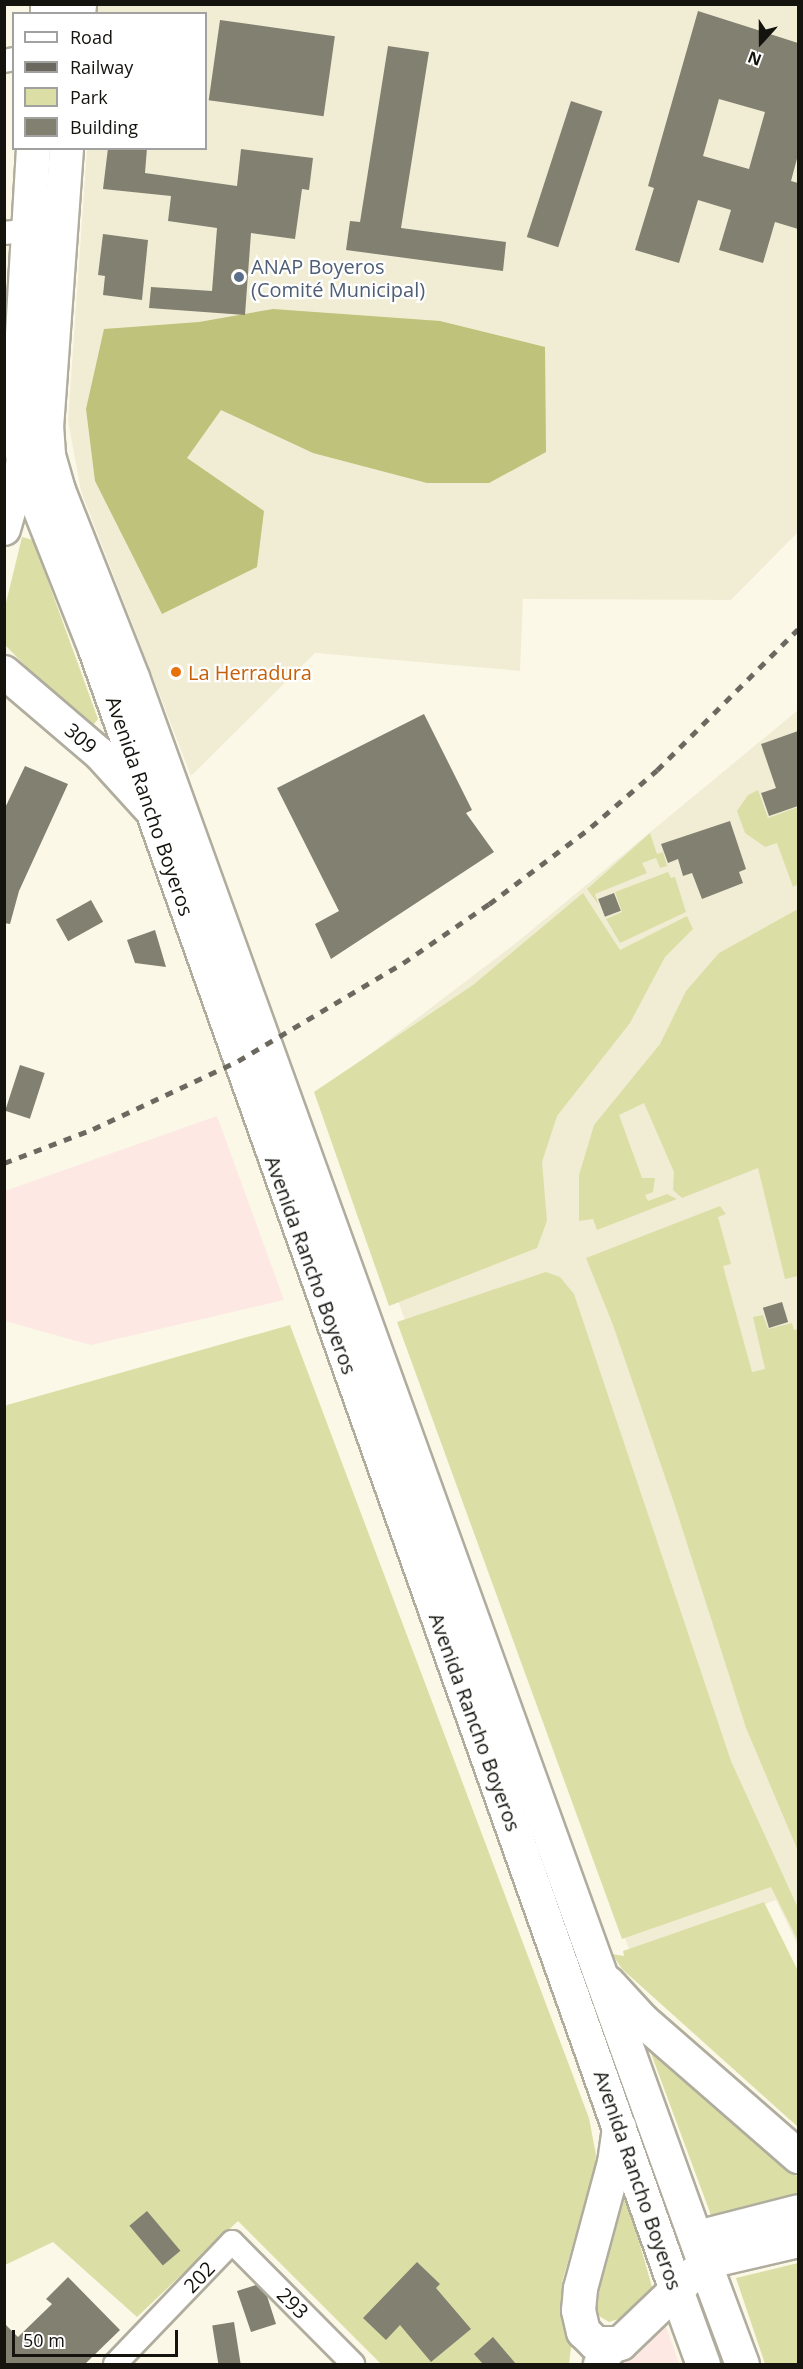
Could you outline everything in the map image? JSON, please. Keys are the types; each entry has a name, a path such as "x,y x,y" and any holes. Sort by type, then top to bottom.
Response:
{"main road":[{"name":"Avenida Rancho Boyeros","path":"33,150 15,231 15,451 95,649 703,2364"},
{"name":"Avenida Rancho Boyeros","path":"66,150 47,373 48,455 58,490 132,677 593,1961 742,2364"},
{"path":"4,529 15,451 47,373"},
{"name":"309","path":"4,672 108,761 198,865"},
{"path":"593,1961 642,2020 798,2156"},
{"path":"619,2123 614,2162 580,2288 579,2319 597,2353 676,2290 700,2249 798,2211"},
{"path":"700,2249 798,2240"}],"street":[{"path":"15,231 59,229"},
{"name":"202","path":"115,2364 232,2242"},
{"name":"293","path":"232,2242 353,2364"}],"shaded area":[{"path":"98,5 798,5 798,532 731,600 523,599 520,671 315,653 191,776 81,491 68,421 87,150 207,150 207,12 97,12"},
{"path":"798,710 798,1946 776,1900 630,1952 323,1090 516,943"},
{"path":"217,1116 284,1300 91,1345 5,1321 5,1191"},
{"path":"665,2323 679,2364 622,2364"}],"green space":[{"path":"273,309 440,321 545,347 546,452 489,483 427,483 313,453 221,410 187,458 264,511 257,567 162,614 95,481 86,409 104,329 199,322"},
{"path":"22,537 33,540 98,719 93,725 83,725 5,645 5,607"},
{"path":"758,790 768,818 798,807 798,884 793,887 777,843 765,847 745,833 737,811 748,795"},
{"path":"650,833 657,854 663,852 667,866 660,868 656,858 642,863 647,873 595,894 598,904 587,889"},
{"path":"668,872 671,878 675,877 686,912 620,943 606,919 622,912 615,892"},
{"path":"583,893 620,950 687,916 693,929 665,957 630,1023 557,1116 542,1162 547,1221 537,1248 389,1306 314,1092 473,985"},
{"path":"798,909 798,1276 785,1279 758,1168 682,1198 673,1190 674,1172 644,1103 619,1115 642,1178 655,1178 653,1192 645,1195 648,1201 667,1194 677,1199 597,1230 593,1219 579,1221 579,1175 594,1125 660,1044 686,991 719,953"},
{"path":"720,1206 726,1214 718,1217 731,1264 723,1266 752,1372 765,1369 753,1317 763,1315 768,1329 792,1323 794,1330 798,1329 798,1851 746,1728 674,1503 613,1325 586,1258"},
{"path":"546,1272 560,1277 574,1294 731,1761 798,1908 798,1941 771,1887 622,1939 397,1322"},
{"path":"290,1325 589,2118 596,2155 594,2171 562,2282 564,2313 573,2332 569,2364 381,2364 238,2221 137,2317 53,2242 5,2265 4,1411 7,1405"},
{"path":"764,1902 798,1971 798,2127 622,1969 612,1954 624,1956 623,1951"},
{"path":"649,2048 798,2177 798,2199 712,2218"},
{"path":"621,2178 652,2287 619,2319 609,2322 594,2313 589,2291"},
{"path":"798,2263 798,2364 765,2364 736,2278"}],"building":[{"path":"698,11 798,43 798,155 791,181 798,183 798,229 775,222 763,263 719,250 731,210 698,200 679,263 635,250 654,188 648,186","holes":["719,99 765,112 749,169 703,156"]},
{"path":"220,20 335,36 324,116 209,100"},
{"path":"388,46 429,52 401,228 506,242 503,271 346,250 350,221 360,222"},
{"path":"571,101 602,111 558,247 527,237"},
{"path":"241,149 313,158 309,190 302,189 295,239 251,233 245,315 149,308 151,287 212,291 217,228 168,221 171,196 103,189 108,150 147,150 145,173 237,186"},
{"path":"103,234 148,240 142,300 103,295 105,276 98,275"},
{"path":"424,714 472,810 466,813 494,852 331,959 315,924 339,911 277,788"},
{"path":"798,731 798,806 769,816 761,793 776,788 761,744"},
{"path":"25,766 68,784 19,891 10,924 4,923 4,810"},
{"path":"730,821 746,869 739,872 743,883 702,899 692,873 683,876 678,859 668,863 661,844"},
{"path":"614,893 621,911 605,917 598,899"},
{"path":"91,900 103,922 68,941 56,919"},
{"path":"155,930 166,967 135,963 127,940"},
{"path":"20,1065 45,1073 30,1119 5,1111"},
{"path":"782,1302 788,1322 769,1328 763,1308"},
{"path":"147,2211 180,2251 163,2266 129,2226"},
{"path":"417,2262 440,2284 436,2288 471,2329 431,2362 400,2325 386,2340 363,2318"},
{"path":"68,2277 120,2330 85,2364 4,2364 4,2323 18,2337 52,2304 46,2299"},
{"path":"256,2285 267,2296 276,2324 251,2332 237,2291"},
{"path":"234,2322 241,2364 218,2364 212,2325"},
{"path":"493,2337 516,2364 483,2364 474,2354"}],"railway":[{"path":"4,1163 93,1129 238,1061 403,963 489,904 591,827 657,770 798,629"}],"place":[{"name":"ANAP Boyeros (Comité Municipal)","path":"239,277"},
{"name":"La Herradura","path":"176,672"}]}
